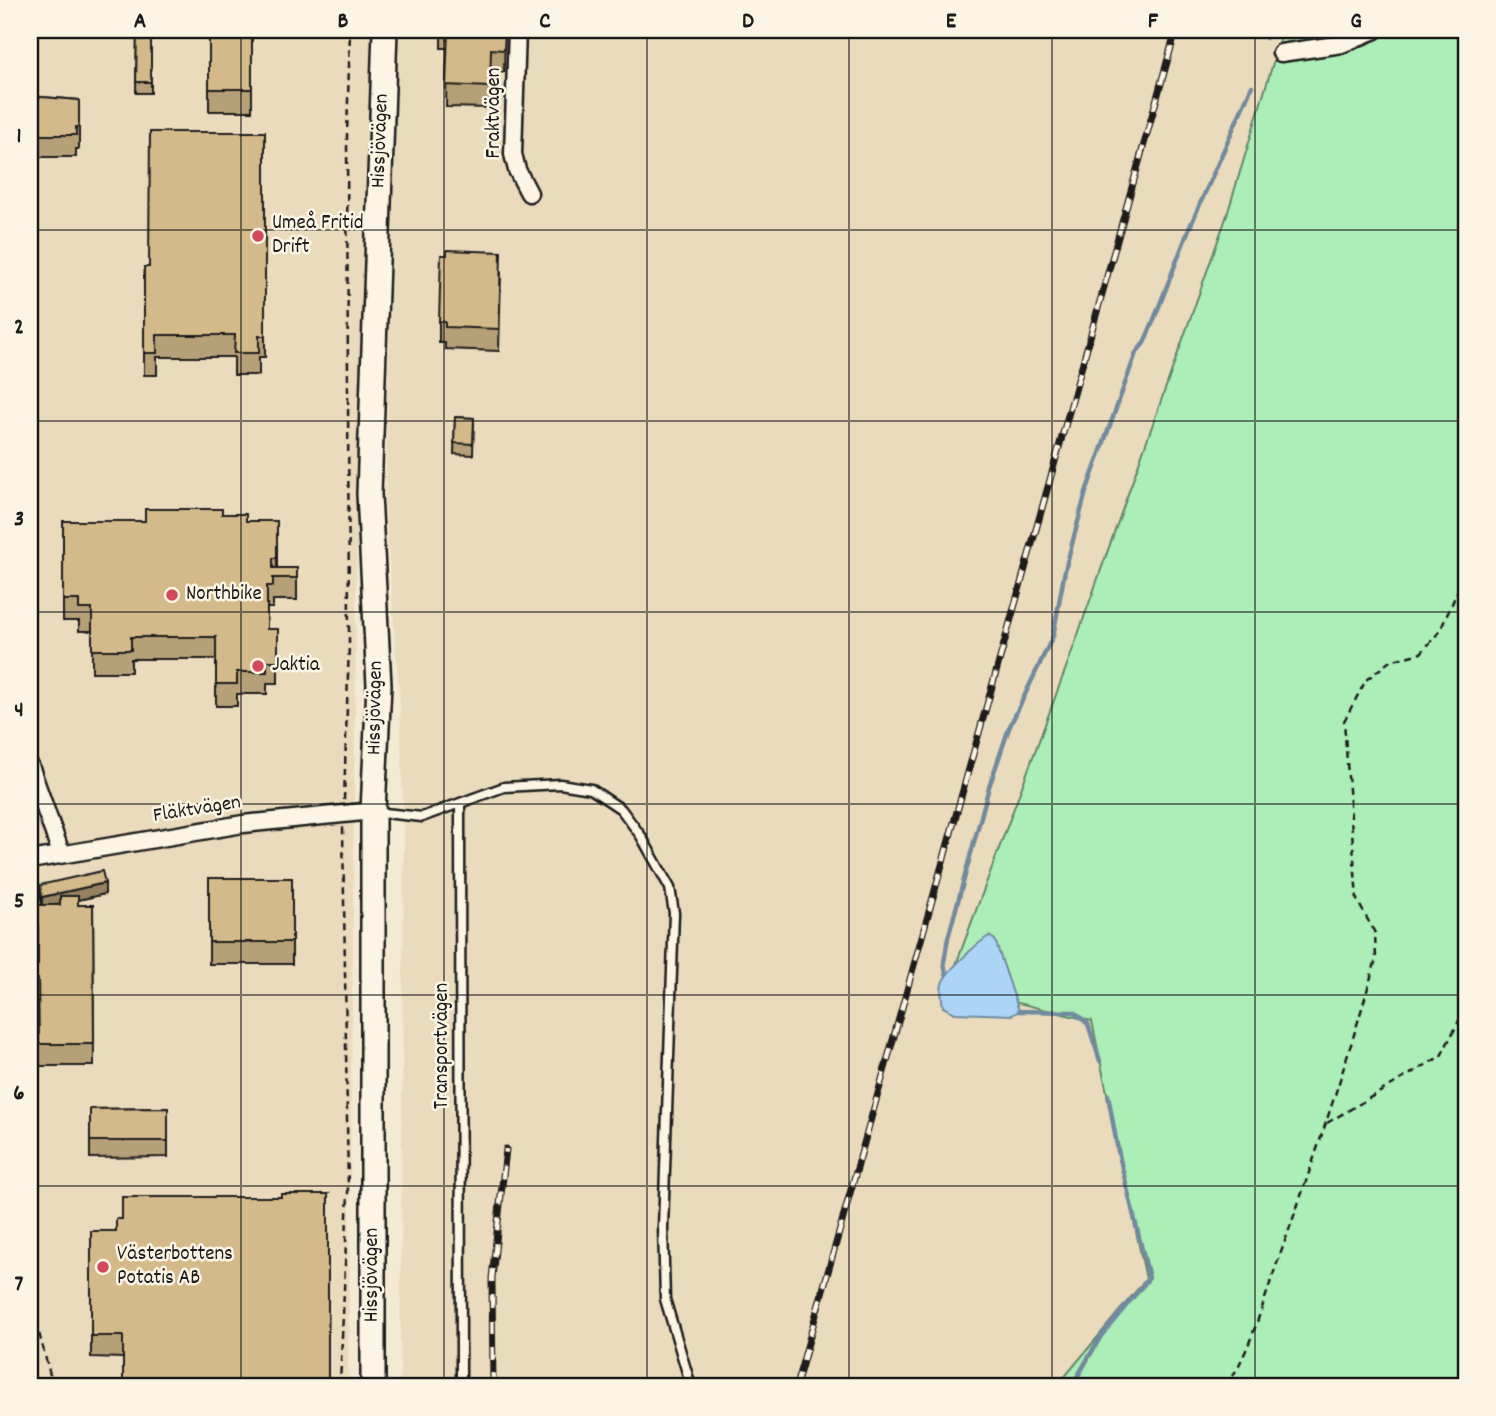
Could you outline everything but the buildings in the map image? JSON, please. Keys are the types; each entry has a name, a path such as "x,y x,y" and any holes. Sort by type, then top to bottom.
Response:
{"main road":[{"name":"Hissjövägen","path":"373,1386 373,811 379,685 369,494 385,30"}],"street":[{"name":"Fraktvägen","path":"517,30 513,154 517,170 529,193"},
{"path":"1281,53 1342,44 1375,30"},
{"path":"30,766 61,853"},
{"name":"Fläktvägen","path":"30,860 243,824 373,811"}],"lane":[{"path":"373,811 422,817 504,787 560,784 591,789 621,809 642,836 670,888 674,913 663,1227 665,1299 691,1386"},
{"name":"Transportvägen","path":"460,803 461,1378"}],"path":[{"path":"340,1386 348,1193 344,814 349,643 347,135 350,30"},
{"path":"1225,1386 1231,1379 1255,1326 1327,1123 1376,959 1375,933 1357,900 1344,721 1366,680 1390,660 1421,653 1440,631 1466,572"},
{"path":"1327,1123 1441,1056 1466,1007"},
{"path":"30,1299 53,1386"}],"shaded area":[{"path":"30,30 371,30 358,427 348,1386 30,1386"},
{"path":"397,30 1283,30 1227,215 1070,657 948,986 1092,1020 1146,1279 1057,1386 400,1386 404,838 400,703 385,507"}],"green space":[{"path":"1283,30 1466,30 1466,1386 1057,1386 1146,1279 1092,1021 948,986 1070,657 1227,215"}],"water":[{"path":"989,936 995,940 1019,1011 1012,1015 955,1013 943,1007 941,990 944,979 962,958"}],"waterway":[{"path":"1266,38 1268,30"},
{"path":"946,974 944,962 948,938 989,787 1009,728 1053,636 1065,570 1086,492 1136,353 1144,343 1189,229 1252,86"},
{"path":"1019,1011 1074,1012 1088,1024 1100,1061"},
{"path":"1072,1386 1101,1336 1149,1278 1118,1151 1108,1095"}],"railway":[{"path":"796,1386 1176,30"},
{"path":"493,1386 492,1278 506,1149"}],"place":[{"name":"Umeå Fritid Drift","path":"258,236"},
{"name":"Northbike","path":"172,595"},
{"name":"Jaktia","path":"258,666"},
{"name":"Västerbottens Potatis AB","path":"103,1267"}]}
